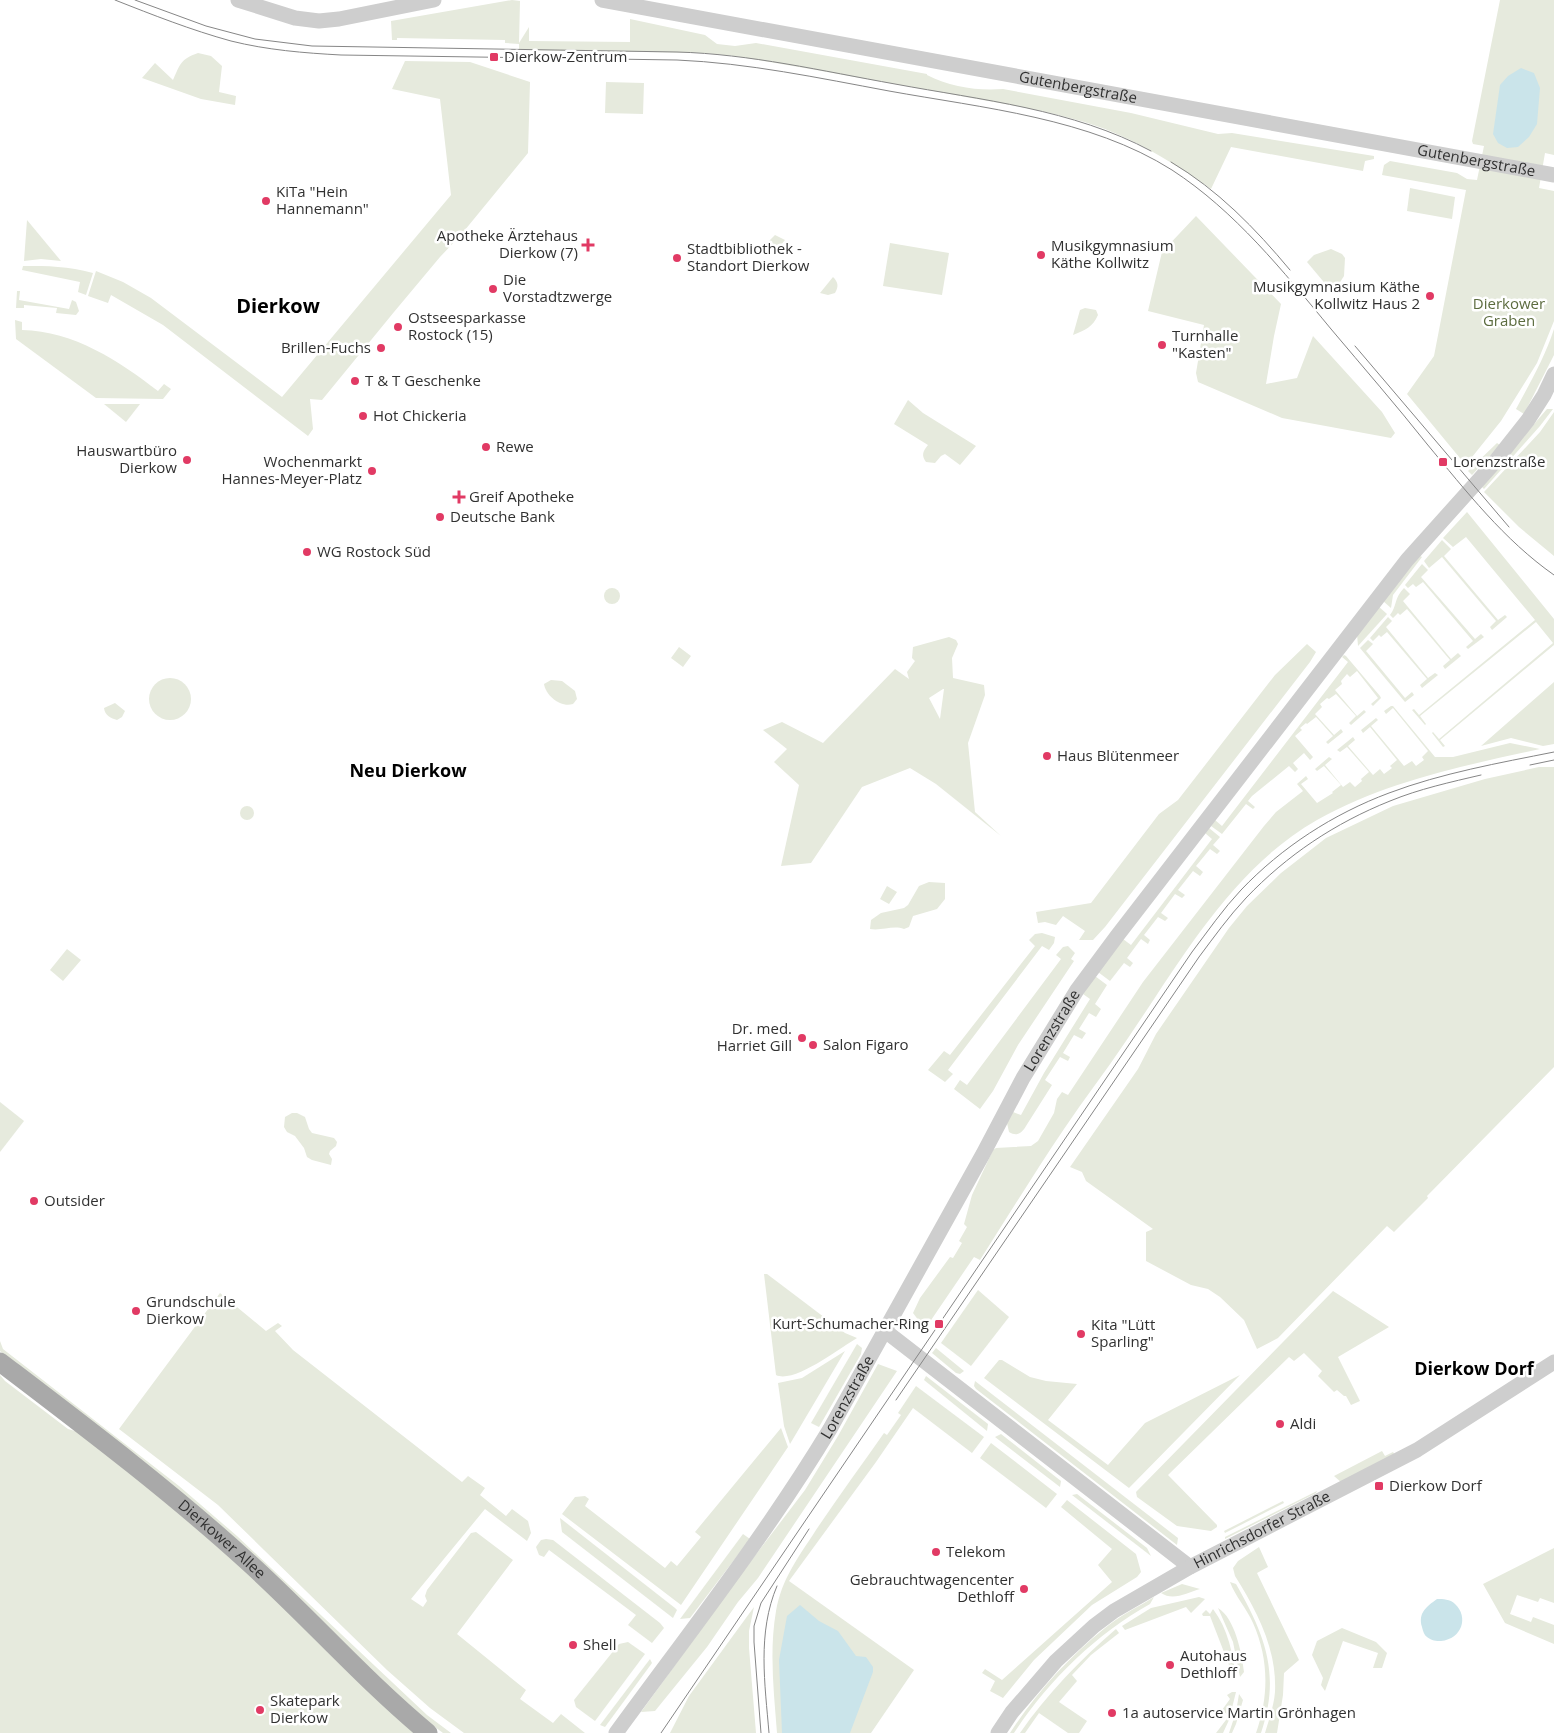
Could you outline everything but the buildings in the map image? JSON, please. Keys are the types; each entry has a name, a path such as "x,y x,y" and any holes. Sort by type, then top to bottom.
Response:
{"main road":[{"name":"Dierkower Allee","path":"0,1362 159,1484 208,1526 428,1733"}],"street":[{"path":"238,0 295,18 319,21 339,19 434,0"},
{"name":"Gutenbergstraße","path":"602,0 1549,174"},
{"name":"Lorenzstraße","path":"616,1733 753,1546 830,1429 978,1163 1023,1078 1090,971 1407,560 1518,434 1544,395 1554,374"},
{"path":"884,1330 1190,1567"},
{"name":"Hinrichsdorfer Straße","path":"998,1733 1012,1712 1036,1683 1072,1646 1094,1626 1132,1600 1190,1567 1412,1452 1554,1362"}],"green space":[{"path":"512,0 520,1 519,43 529,27 529,41 630,42 630,19 705,35 717,44 735,46 756,43 927,74 945,83 964,87 1003,89 1131,113 1218,134 1232,133 1374,156 1374,159 1365,161 1363,171 1231,147 1211,189 1160,156 1133,141 1105,129 1067,117 1009,105 734,56 703,53 519,50 519,44 505,43 505,40 397,38 397,40 392,40 391,21"},
{"name":"Dierkower Graben","path":"1500,0 1554,0 1554,155 1545,153 1539,188 1554,191 1554,321 1537,363 1501,421 1468,462 1464,463 1407,394 1434,356 1466,190 1382,175 1384,165 1390,161 1457,173 1467,179 1477,180 1484,146 1473,144 1472,141"},
{"path":"198,53 211,56 222,66 219,92 236,96 235,105 201,99 142,78 155,63 173,80 184,60"},
{"path":"405,61 470,62 530,82 528,153 322,400 310,399 313,429 308,436 163,325 111,295 108,303 88,296 96,271 123,282 151,298 282,397 451,195 440,99 392,89"},
{"path":"606,82 644,83 643,114 605,113"},
{"path":"1410,188 1455,197 1452,219 1407,211"},
{"path":"1196,216 1281,304 1266,384 1297,378 1313,336 1382,412 1395,433 1391,438 1282,418 1198,382 1196,373 1204,325 1148,311 1162,252"},
{"path":"27,220 61,261 41,259 24,261"},
{"path":"775,235 785,240 772,256 767,248 768,242"},
{"path":"890,243 949,253 942,295 883,286"},
{"path":"1331,249 1342,254 1345,258 1344,276 1333,293 1307,262 1314,255"},
{"path":"23,266 50,266 93,273 86,295 78,292 80,282 22,270"},
{"path":"833,277 837,284 835,293 828,295 820,293"},
{"path":"17,291 20,291 19,300 69,309 72,300 76,302 79,311 76,315 56,313 57,308 24,305 24,308 16,308"},
{"path":"1085,308 1096,310 1098,315 1085,330 1073,335 1080,310"},
{"path":"15,320 22,322 22,330 60,336 95,350 128,369 158,391 164,384 171,389 163,399 96,398 16,339"},
{"path":"1554,329 1554,355 1524,414 1516,409 1542,360"},
{"path":"908,400 923,413 976,446 960,465 945,454 935,463 926,462 923,453 928,445 894,424"},
{"path":"104,404 140,404 126,422"},
{"path":"1547,409 1553,409 1484,489 1481,486"},
{"path":"1554,412 1554,556 1519,527 1484,492 1540,432"},
{"path":"1497,443 1500,445 1472,475 1468,471"},
{"path":"1467,512 1554,619 1554,645 1440,740 1445,746 1443,747 1433,732 1439,739 1553,643 1536,622 1420,716 1425,725 1412,710 1414,709 1419,715 1535,620 1466,537 1453,547 1443,538"},
{"path":"1442,540 1451,549 1444,556 1498,620 1505,615 1507,617 1492,630 1490,627 1496,621 1442,557 1429,568 1424,561"},
{"path":"1418,555 1422,557 1393,595 1391,608 1383,601"},
{"path":"1422,564 1428,570 1421,577 1475,639 1481,634 1484,637 1468,649 1466,647 1473,641 1423,582 1416,587 1413,584 1408,588 1405,585"},
{"path":"609,588 615,588 620,593 618,602 609,604 604,599 604,593"},
{"path":"1404,588 1410,594 1403,601 1451,659 1458,653 1461,656 1445,669 1443,666 1450,660 1407,609 1400,615 1398,613 1393,618 1390,615"},
{"path":"1378,606 1387,614 1358,646 1357,634"},
{"path":"1388,617 1392,621 1386,627 1428,678 1435,673 1438,675 1422,688 1420,685 1427,679 1387,632 1381,637 1379,635 1373,641 1370,638"},
{"path":"949,637 956,640 958,644 952,658 953,678 984,685 985,695 968,743 975,812 1001,836 936,784 910,768 862,787 811,863 781,866 799,785 774,762 787,749 763,730 782,722 823,743 895,669 909,679 907,672 915,661 912,658 913,647","holes":["944,689 940,719 929,698"]},
{"path":"1368,640 1373,644 1366,651 1405,698 1412,692 1414,695 1405,702 1360,648"},
{"path":"1307,644 1316,652 1310,662 1093,940 1079,940 1085,931 1063,916 1056,925 1045,922 1038,923 1036,912 1091,903 1159,814 1178,800 1275,675"},
{"path":"679,647 691,656 683,667 671,658"},
{"path":"1344,655 1381,698 1373,706 1371,704 1378,698 1357,671 1350,677 1347,674 1341,681 1342,684 1335,690 1357,716 1364,710 1366,712 1351,725 1349,723 1356,716 1336,694 1329,699 1327,698 1320,704 1322,707 1315,714 1334,735 1341,729 1343,732 1328,744 1326,742 1333,736 1316,717 1306,723 1295,736 1313,757 1310,760 1304,753 1293,763 1298,769 1295,772 1289,766 1252,796 1248,801 1255,807 1253,809 1246,804 1222,834 1211,826 1215,820 1222,826 1348,662 1342,657"},
{"path":"174,678 182,681 188,687 191,699 188,711 182,717 166,720 158,717 152,711 149,695 152,687 158,681"},
{"path":"551,680 562,681 575,691 577,699 573,704 559,703 551,697 544,684"},
{"path":"1554,682 1554,744 1543,746 1511,738 1481,746"},
{"path":"115,703 125,711 122,717 117,720 107,715 104,708"},
{"path":"1393,706 1435,757 1453,757 1510,743 1540,749 1426,776 1344,806 1317,820 1286,840 1258,864 1233,891 1187,949 1064,1129 980,1260 974,1257 925,1329 913,1313 920,1298 950,1257 953,1258 962,1243 959,1241 967,1227 964,1224 972,1195 993,1150 996,1148 1031,1146 1038,1141 1054,1113 1057,1099 1062,1092 1068,1095 1143,982 1264,826 1276,812 1303,791 1297,784 1306,776 1308,779 1301,784 1317,803 1333,793 1341,785 1324,766 1317,771 1315,769 1329,757 1332,759 1325,765 1343,787 1350,782 1355,787 1369,772 1347,747 1340,752 1337,750 1353,737 1355,740 1348,746 1373,775 1380,769 1384,774 1392,768 1390,766 1397,760 1370,727 1363,733 1361,730 1376,718 1378,720 1371,726 1404,766 1412,761 1416,766 1424,760 1422,757 1428,751 1393,708 1386,714 1384,711"},
{"path":"1539,767 1554,767 1554,1067 1394,1232 1387,1226 1278,1338 1257,1349 1244,1320 1220,1297 1208,1289 1191,1285 1146,1261 1146,1232 1153,1229 1086,1181 1082,1172 1070,1167 1138,1069 1156,1034 1229,928 1247,906 1281,873 1326,838 1393,806 1485,779"},
{"path":"244,806 250,806 254,813 250,820 244,820 240,816 240,810"},
{"path":"1209,828 1220,837 1213,845 1220,851 1217,854 1210,849 1196,866 1203,872 1200,876 1193,871 1178,890 1185,895 1182,898 1175,894 1161,913 1168,918 1165,921 1158,917 1144,935 1150,940 1148,944 1141,939 1127,958 1133,963 1130,967 1124,963 1110,981 1098,972 1123,939 1131,945 1212,839 1205,833"},
{"path":"929,882 945,883 945,899 937,909 913,916 909,927 904,929 870,929 871,920 881,913 904,908 908,905 919,886"},
{"path":"887,886 897,892 889,904 880,899"},
{"path":"1042,933 1055,937 1054,943 1049,950 1042,946 948,1070 953,1074 945,1082 928,1070 944,1051 950,1055 1035,946 1029,940 1035,934"},
{"path":"1068,946 1075,953 1071,959 1074,961 1018,1045 993,1091 980,1109 954,1089 960,1080 967,1085 1061,959 1056,955 1063,947"},
{"path":"67,949 81,960 63,981 50,970"},
{"path":"1095,976 1107,985 1095,1004 1101,1009 1096,1017 1089,1013 1079,1029 1086,1033 1082,1039 1074,1035 1063,1053 1070,1057 1068,1061 1060,1057 1045,1080 1052,1085 1024,1128 1017,1134 1009,1132 1007,1123 1013,1112 1021,1115 1044,1073 1090,999 1083,994"},
{"path":"0,1102 24,1121 0,1152"},
{"path":"292,1113 305,1117 312,1133 334,1138 337,1142 329,1154 332,1159 331,1165 307,1157 304,1148 295,1136 287,1132 284,1127 285,1117"},
{"path":"764,1274 767,1274 845,1333 857,1338 805,1370 784,1376 776,1375"},
{"path":"978,1290 1009,1317 971,1366 941,1343"},
{"path":"1333,1291 1389,1327 1338,1357 1360,1401 1351,1405 1346,1396 1337,1390 1334,1392 1318,1376 1322,1371 1304,1353 1294,1361 1289,1357 1168,1475 1217,1527 1211,1531 1177,1526 1137,1497 1136,1492"},
{"path":"220,1293 266,1331 278,1323 282,1326 275,1331 293,1350 462,1482 468,1476 485,1488 480,1495 506,1516 512,1509 528,1521 531,1533 527,1541 485,1509 411,1599 423,1607 427,1601 425,1596 427,1590 471,1533 476,1532 513,1560 457,1634 526,1690 520,1699 553,1723 561,1714 585,1733 464,1733 430,1708 387,1670 218,1505 119,1429"},
{"path":"0,1341 3,1349 179,1486 237,1536 427,1715 451,1733 443,1733 419,1715 2,1353 0,1351"},
{"path":"857,1344 862,1348 861,1354 819,1427 811,1423"},
{"path":"936,1348 964,1371 960,1374 956,1373 932,1353"},
{"path":"845,1351 790,1444 784,1426 778,1383 802,1378"},
{"path":"999,1360 1030,1377 1046,1381 1077,1384 1048,1420 1108,1465 1145,1423 1240,1375 1129,1488 984,1378"},
{"path":"878,1364 897,1371 758,1578 738,1602 707,1647 655,1711 641,1712 738,1578 805,1490"},
{"path":"0,1375 5,1381 68,1429 85,1434 214,1538 420,1733 0,1733"},
{"path":"926,1376 988,1424 987,1431 924,1380"},
{"path":"975,1381 1178,1538 1177,1545 976,1389 974,1386"},
{"path":"916,1386 984,1437 972,1453 913,1408 789,1581 914,1670 871,1733 777,1733 773,1642 776,1611 782,1588 816,1530 884,1433 887,1435 901,1415 898,1413"},
{"path":"781,1428 788,1447 681,1605 562,1514 575,1497 585,1496 589,1499 585,1506 665,1568 671,1561 677,1566 701,1537 695,1532"},
{"path":"1001,1434 1061,1481 1060,1487 995,1437"},
{"path":"991,1443 1057,1494 1046,1508 980,1458"},
{"path":"1382,1451 1385,1456 1393,1452 1395,1455 1341,1482 1334,1476"},
{"path":"1317,1491 1316,1493 1225,1539 1225,1537"},
{"path":"1077,1494 1147,1548 1151,1556 1072,1495"},
{"path":"1067,1500 1136,1554 1141,1572 1137,1577 1092,1605 1034,1660 1003,1698 990,1691 995,1681 982,1673 985,1669 1002,1680 1112,1582 1098,1565 1112,1549 1061,1507"},
{"path":"1283,1501 1284,1503 1225,1533 1224,1531"},
{"path":"560,1518 675,1608 677,1610 673,1618 562,1532"},
{"path":"743,1534 750,1539 690,1618 680,1619"},
{"path":"541,1540 553,1540 660,1623 664,1628 652,1643 628,1625 636,1615 549,1550 544,1557 539,1555 536,1547"},
{"path":"1259,1547 1268,1567 1257,1573 1299,1660 1284,1673 1283,1695 1277,1733 1265,1733 1275,1692 1275,1676 1269,1646 1258,1617 1235,1576 1233,1568 1238,1561"},
{"path":"1554,1548 1554,1603 1540,1598 1538,1602 1517,1595 1510,1614 1531,1622 1533,1617 1554,1625 1554,1644 1505,1623 1483,1584"},
{"path":"1230,1582 1236,1584 1255,1620 1267,1655 1270,1673 1270,1692 1261,1733 1256,1733 1265,1691 1262,1650 1253,1623"},
{"path":"1182,1584 1200,1589 1175,1596 1161,1593"},
{"path":"1154,1597 1150,1604 1092,1644 1074,1660 1042,1695 1014,1733 1010,1733 1042,1690 1078,1651 1110,1624"},
{"path":"1199,1597 1205,1599 1191,1613 1186,1607 1125,1630 1122,1626 1151,1608"},
{"path":"754,1607 749,1631 749,1648 756,1733 670,1733 689,1696"},
{"path":"1218,1608 1229,1620 1237,1637 1244,1672 1240,1677 1233,1642"},
{"path":"1213,1609 1229,1642 1236,1678 1234,1678 1210,1616 1203,1616 1202,1614 1206,1610 1210,1614"},
{"path":"1342,1628 1376,1642 1387,1653 1382,1668 1373,1668 1378,1653 1343,1641 1325,1691 1321,1685 1323,1678 1312,1655 1317,1641"},
{"path":"1116,1629 1119,1633 1091,1655 1072,1675 1077,1681 1059,1702 1087,1721 1079,1733 1068,1733 1039,1713 1025,1733 1020,1733 1065,1678"},
{"path":"628,1642 645,1654 595,1721 576,1707 574,1700 619,1644"},
{"path":"650,1659 652,1663 605,1727 600,1725"},
{"path":"1236,1692 1229,1720 1223,1733 1216,1733 1229,1716 1222,1710 1230,1699 1227,1695"},
{"path":"1239,1694 1243,1700 1236,1724 1232,1733 1229,1733 1236,1712"}],"water":[{"path":"1521,68 1534,73 1540,88 1537,124 1529,137 1518,147 1507,148 1498,143 1493,134 1500,85 1508,76"},
{"path":"1437,1599 1453,1602 1462,1615 1461,1627 1458,1632 1454,1636 1441,1641 1432,1640 1426,1636 1421,1622 1424,1611"},
{"path":"800,1605 819,1621 838,1631 856,1656 866,1657 873,1667 873,1672 850,1733 782,1733 779,1660 787,1616"}],"tram line":[{"path":"115,0 216,37 272,49 341,55 677,60 730,64 1035,117 1106,138 1140,152 1172,170 1195,186 1237,223 1295,285 1486,514 1502,531 1554,575"},
{"path":"135,0 206,26 255,39 312,46 677,52 704,53 759,60 1026,108 1090,125 1151,151"},
{"path":"1171,162 1220,197 1263,239 1290,270"},
{"path":"1355,346 1509,527"},
{"path":"661,1733 1192,952 1234,897 1257,874 1309,833 1368,801 1450,774 1554,752"},
{"path":"1530,765 1554,760"},
{"path":"896,1400 1199,957 1246,898 1295,854 1350,819 1412,793 1481,775"},
{"path":"761,1733 754,1626 761,1603 809,1529"},
{"path":"769,1733 764,1677 765,1640 767,1622 777,1586"}],"place":[{"name":"Dierkow-Zentrum","path":"494,57"},
{"name":"KiTa \"Hein Hannemann\"","path":"266,201"},
{"name":"Apotheke Ärztehaus Dierkow (7)","path":"588,245"},
{"name":"Musikgymnasium Käthe Kollwitz","path":"1041,255"},
{"name":"Stadtbibliothek - Standort Dierkow","path":"677,258"},
{"name":"Die Vorstadtzwerge","path":"493,289"},
{"name":"Musikgymnasium Käthe Kollwitz Haus 2","path":"1430,296"},
{"name":"Ostseesparkasse Rostock (15)","path":"398,327"},
{"name":"Turnhalle \"Kasten\"","path":"1162,345"},
{"name":"Brillen-Fuchs","path":"381,348"},
{"name":"T & T Geschenke","path":"355,381"},
{"name":"Hot Chickeria","path":"363,416"},
{"name":"Rewe","path":"486,447"},
{"name":"Hauswartbüro Dierkow","path":"187,460"},
{"name":"Lorenzstraße","path":"1443,462"},
{"name":"Wochenmarkt Hannes-Meyer-Platz","path":"372,471"},
{"name":"Greif Apotheke","path":"459,497"},
{"name":"Deutsche Bank","path":"440,517"},
{"name":"WG Rostock Süd","path":"307,552"},
{"name":"Haus Blütenmeer","path":"1047,756"},
{"name":"Dr. med. Harriet Gill","path":"802,1038"},
{"name":"Salon Figaro","path":"813,1045"},
{"name":"Outsider","path":"34,1201"},
{"name":"Grundschule Dierkow","path":"136,1311"},
{"name":"Kurt-Schumacher-Ring","path":"939,1324"},
{"name":"Kita \"Lütt Sparling\"","path":"1081,1334"},
{"name":"Aldi","path":"1280,1424"},
{"name":"Dierkow Dorf","path":"1379,1486"},
{"name":"Telekom","path":"936,1552"},
{"name":"Gebrauchtwagencenter Dethloff","path":"1024,1589"},
{"name":"Shell","path":"573,1645"},
{"name":"Autohaus Dethloff","path":"1170,1665"},
{"name":"Skatepark Dierkow","path":"260,1710"},
{"name":"1a autoservice Martin Grönhagen","path":"1112,1713"}],"district":[{"name":"Dierkow","path":"278,306"},
{"name":"Neu Dierkow","path":"408,771"},
{"name":"Dierkow Dorf","path":"1474,1369"}]}
